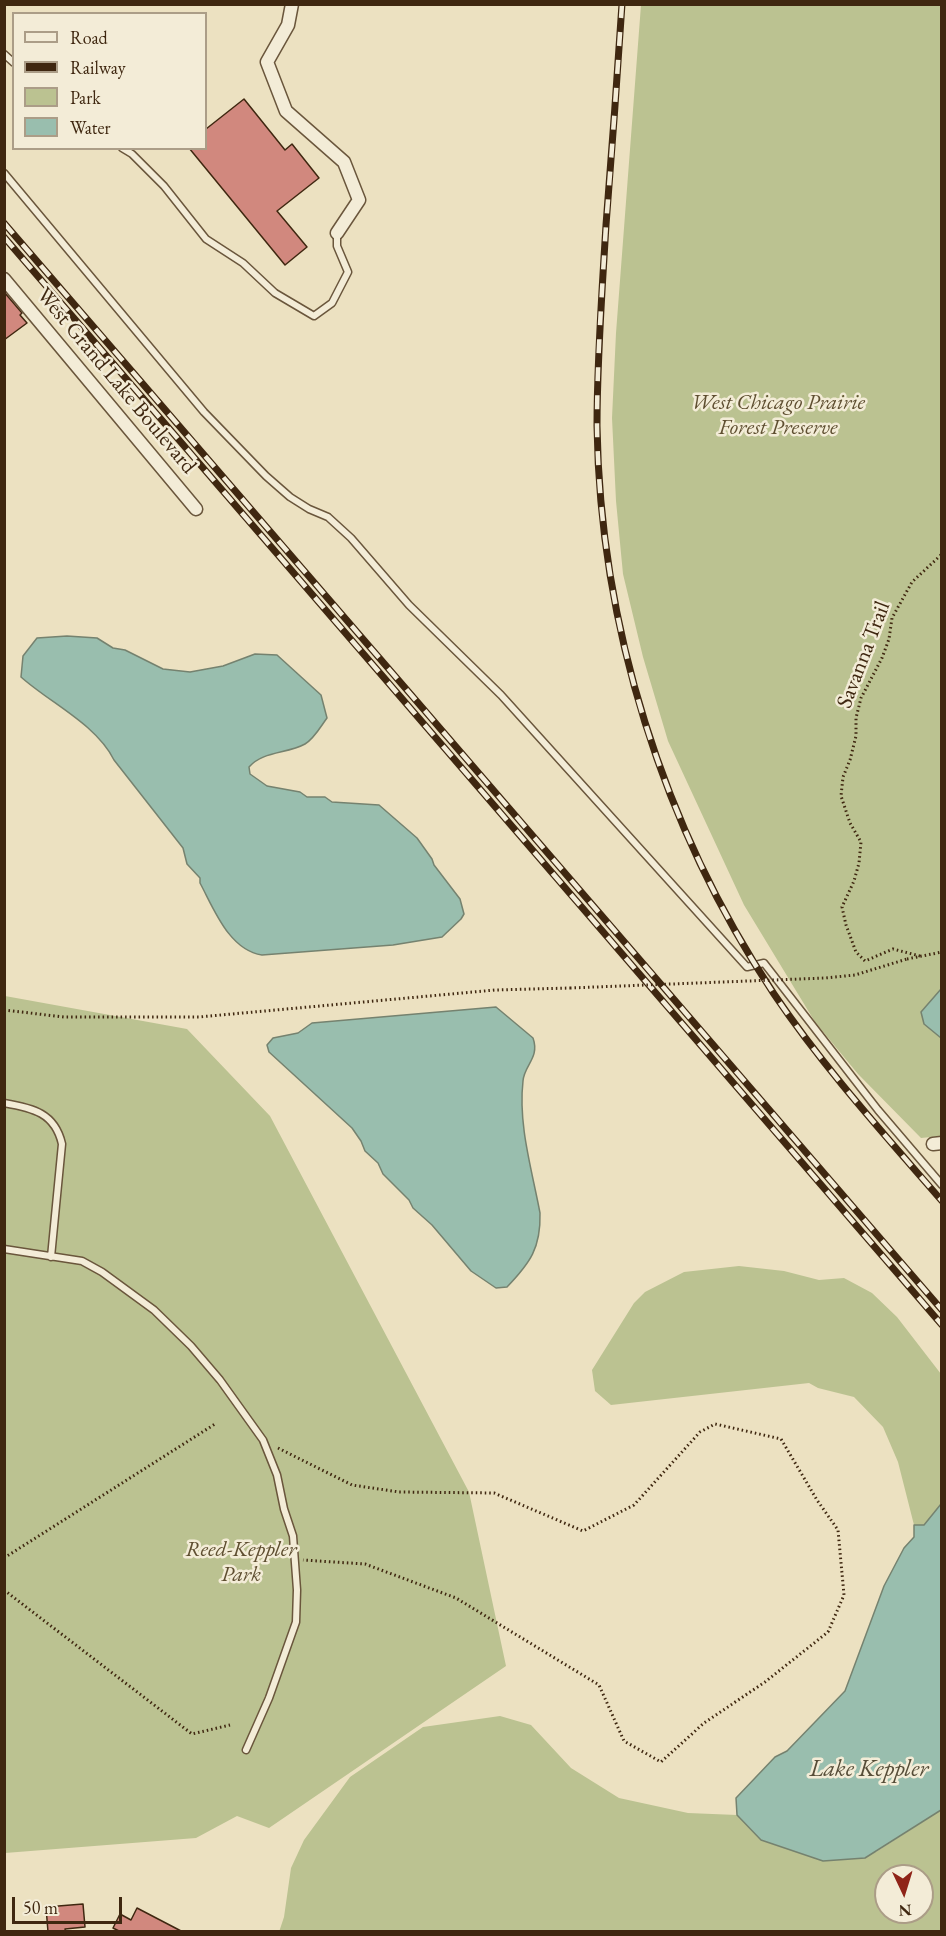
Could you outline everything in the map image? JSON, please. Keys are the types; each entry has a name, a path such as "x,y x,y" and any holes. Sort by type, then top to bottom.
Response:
{"street":[{"path":"292,4 288,25 267,62 286,111 344,162 359,200 338,233"},
{"name":"West Grand Lake Boulevard","path":"4,279 196,509"}],"lane":[{"path":"125,150 164,186 206,239 243,263 275,293 314,315 332,303 348,272 337,246 338,233"},
{"path":"4,172 204,412 266,476 290,497 328,518 351,538 409,605 501,695 747,967 764,963 878,1110 942,1185"},
{"path":"4,1104 21,1106 38,1112 51,1120 59,1131 62,1144 51,1257"},
{"path":"4,1250 82,1261 154,1310 191,1346 220,1380 263,1440 277,1474 284,1509 293,1536 297,1590 296,1622 269,1698 246,1750"}],"path":[{"name":"Savanna Trail","path":"920,956 894,950 865,961 856,952 842,907 855,881 861,842 850,823 841,796 843,777 856,736 856,718 861,698 882,658 889,639 892,618 912,582 942,554"},
{"path":"4,1010 64,1017 199,1017 495,990 825,978 855,975 907,959 942,952"},
{"path":"4,1558 215,1424"},
{"path":"263,1440 352,1485 399,1492 494,1493 583,1531 634,1505 700,1432 715,1424 781,1439 817,1500 838,1530 844,1595 828,1632 765,1682 704,1723 661,1762 624,1741 599,1685 456,1598 365,1564 295,1559"},
{"path":"4,1590 192,1734 230,1725"}],"green space":[{"name":"West Chicago Prairie Forest Preserve","path":"641,5 941,5 941,1136 921,1138 858,1074 815,1022 744,905 668,741 643,657 623,574 616,501 612,418 616,333"},
{"name":"Reed-Keppler Park","path":"5,996 187,1029 270,1116 469,1492 506,1666 269,1828 237,1816 196,1838 5,1853"},
{"path":"739,1266 784,1271 819,1280 844,1278 872,1293 897,1317 941,1374 941,1504 924,1525 914,1525 898,1462 883,1427 854,1397 818,1388 809,1383 611,1405 595,1391 592,1370 634,1303 645,1292 684,1272"},
{"path":"500,1716 531,1725 571,1768 619,1798 688,1813 737,1815 761,1840 876,1852 941,1810 941,1931 279,1932 284,1917 291,1868 304,1840 350,1777 423,1727"}],"water":[{"path":"67,636 97,638 113,648 125,650 163,669 190,672 223,666 255,654 277,655 321,695 327,718 308,742 261,758 249,767 250,774 267,786 300,792 307,797 325,797 332,802 379,805 417,838 460,899 464,914 461,919 442,937 393,945 262,955 250,952 240,945 217,916 200,883 200,878 187,864 183,848 106,747 72,715 21,677 23,656 37,638"},
{"path":"941,989 941,1038 924,1024 921,1012"},
{"path":"496,1007 533,1038 535,1045 535,1051 524,1075 522,1114 540,1213 540,1225 536,1245 528,1262 507,1287 496,1288 471,1271 432,1225 413,1208 409,1200 383,1174 378,1163 365,1151 352,1128 269,1052 267,1045 273,1038 298,1033 312,1023"},
{"name":"Lake Keppler","path":"941,1504 941,1810 865,1858 823,1861 761,1840 737,1815 736,1798 775,1757 787,1751 845,1691 884,1586 904,1548 914,1537 914,1525 924,1525"}],"building":[{"path":"244,99 285,150 292,144 319,178 277,211 307,247 285,265 191,150 207,150 207,128"},
{"path":"4,292 22,313 20,315 27,323 4,340"},
{"path":"83,1904 85,1927 65,1929 66,1932 48,1932 46,1907"},
{"path":"137,1908 183,1932 121,1932 113,1928 120,1914 131,1920"}],"railway":[{"path":"622,4 601,300 597,426 601,501 610,576 625,650 645,722 670,794 700,863 735,930 774,994 813,1048 942,1201"},
{"path":"4,223 942,1310"},
{"path":"4,237 942,1325"}]}
